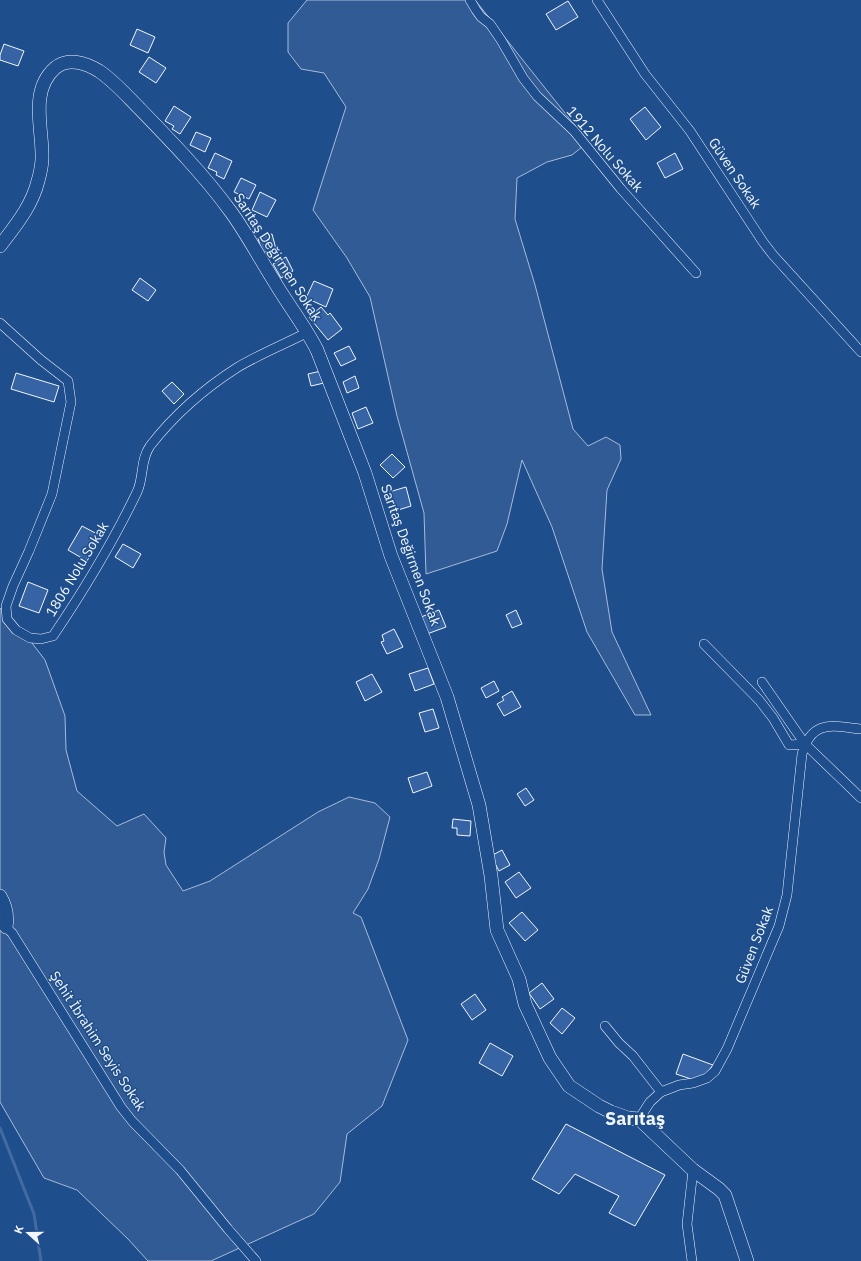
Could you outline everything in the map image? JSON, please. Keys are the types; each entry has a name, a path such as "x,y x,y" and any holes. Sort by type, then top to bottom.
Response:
{"street":[{"name":"1912 Nolu Sokak","path":"470,0 476,10 490,24 523,78 537,96 574,131 621,189 696,273"},
{"name":"Güven Sokak","path":"597,0 645,74 690,131 763,242 861,352"},
{"name":"Sarıtaş Değirmen Sokak","path":"0,246 22,217 34,196 38,182 42,157 39,106 44,84 56,67 65,63 76,61 100,72 116,85 215,190 233,213 278,288 308,332 317,350 365,473 391,556 447,697 479,806 491,876 497,930 519,979 525,1004 550,1058 569,1086 599,1106 611,1112 628,1118 638,1118"},
{"name":"1806 Nolu Sokak","path":"0,323 41,360 68,381 71,402 52,494 6,606 7,619 16,630 30,638 41,639 53,636 72,608 125,516 139,488 143,461 150,447 181,412 215,382 239,367 308,332"},
{"path":"704,644 759,700 773,718 789,745 805,744 821,727 831,726 861,729"},
{"path":"762,682 805,744 861,798"},
{"name":"Güven Sokak","path":"638,1118 650,1102 661,1092 679,1085 693,1083 706,1078 715,1071 727,1050 776,933 787,894 802,754 805,744"},
{"path":"0,896 7,910 8,919 3,925"},
{"name":"Şehit İbrahim Seyis Sokak","path":"3,925 16,939 121,1107 132,1121 180,1170 256,1261"},
{"path":"605,1026 619,1043 633,1056 661,1092"},
{"path":"638,1118 693,1170 725,1195 747,1261"},
{"path":"692,1261 686,1224 693,1170"}],"shaded area":[{"path":"307,0 475,0 588,142 572,155 547,162 517,178 515,219 535,285 573,429 588,446 606,437 620,445 621,459 607,490 602,569 612,632 651,715 635,715 587,632 552,527 522,460 507,524 497,551 426,574 424,513 397,416 370,297 347,258 313,210 346,107 324,73 301,69 288,52 288,23"},
{"path":"0,608 25,634 45,660 65,716 66,750 77,791 117,826 144,814 166,838 164,852 166,865 183,891 210,881 318,812 349,797 375,803 390,817 379,859 368,889 353,913 361,917 408,1040 382,1106 347,1134 340,1182 314,1214 211,1261 148,1261 128,1239 77,1190 44,1178 0,1102"}],"building":[{"path":"568,1 578,17 556,30 546,14"},
{"path":"137,29 155,37 148,53 130,45"},
{"path":"4,44 24,51 18,66 0,60 0,55"},
{"path":"149,57 166,68 156,83 139,72"},
{"path":"174,106 191,117 180,134 172,129 174,126 165,121"},
{"path":"645,107 661,127 646,140 630,119"},
{"path":"196,132 211,138 205,152 190,145"},
{"path":"215,153 232,161 224,179 216,175 217,172 208,168"},
{"path":"675,153 683,169 665,178 657,163"},
{"path":"241,178 256,185 249,199 234,192"},
{"path":"260,192 276,200 267,217 252,210"},
{"path":"272,234 276,249 262,253 258,238"},
{"path":"286,257 293,271 281,278 273,264"},
{"path":"140,278 156,290 148,301 132,290"},
{"path":"314,281 333,289 326,307 306,298"},
{"path":"321,307 328,315 330,313 342,329 328,340 309,317"},
{"path":"349,346 356,359 341,366 334,353"},
{"path":"321,371 324,383 311,386 308,374"},
{"path":"16,373 59,386 54,402 11,389"},
{"path":"355,376 359,388 347,393 343,382"},
{"path":"172,382 184,394 174,404 162,391"},
{"path":"366,407 373,423 358,429 352,413"},
{"path":"392,454 405,467 393,478 380,465"},
{"path":"406,487 411,506 395,511 389,492"},
{"path":"82,526 101,536 87,561 68,550"},
{"path":"123,544 141,554 133,568 115,557"},
{"path":"28,582 48,590 39,613 19,606"},
{"path":"439,610 446,627 427,634 421,617"},
{"path":"516,610 522,624 512,628 506,615"},
{"path":"394,629 403,647 387,654 381,642 384,641 382,635"},
{"path":"428,668 434,684 415,691 409,674"},
{"path":"372,674 382,692 365,701 356,682"},
{"path":"494,681 499,691 486,698 481,688"},
{"path":"512,691 521,707 504,716 497,704 504,700 502,697"},
{"path":"433,709 439,728 425,732 419,713"},
{"path":"427,772 432,786 413,793 408,778"},
{"path":"526,788 534,800 525,806 517,794"},
{"path":"453,819 471,821 470,836 457,835 457,828 452,828"},
{"path":"502,850 510,865 499,871 491,856"},
{"path":"519,872 531,888 516,898 505,882"},
{"path":"522,912 538,930 525,941 509,923"},
{"path":"542,983 554,999 540,1009 529,993"},
{"path":"475,994 486,1010 472,1020 461,1004"},
{"path":"562,1008 575,1018 562,1034 550,1023"},
{"path":"490,1043 513,1056 502,1076 479,1063"},
{"path":"683,1054 713,1065 703,1078 694,1080 676,1074"},
{"path":"566,1124 665,1175 635,1226 609,1213 619,1196 575,1174 559,1194 532,1179"}],"waterway":[{"path":"0,1128 34,1214 41,1261"}],"district":[{"name":"Sarıtaş","path":"635,1119"}]}
